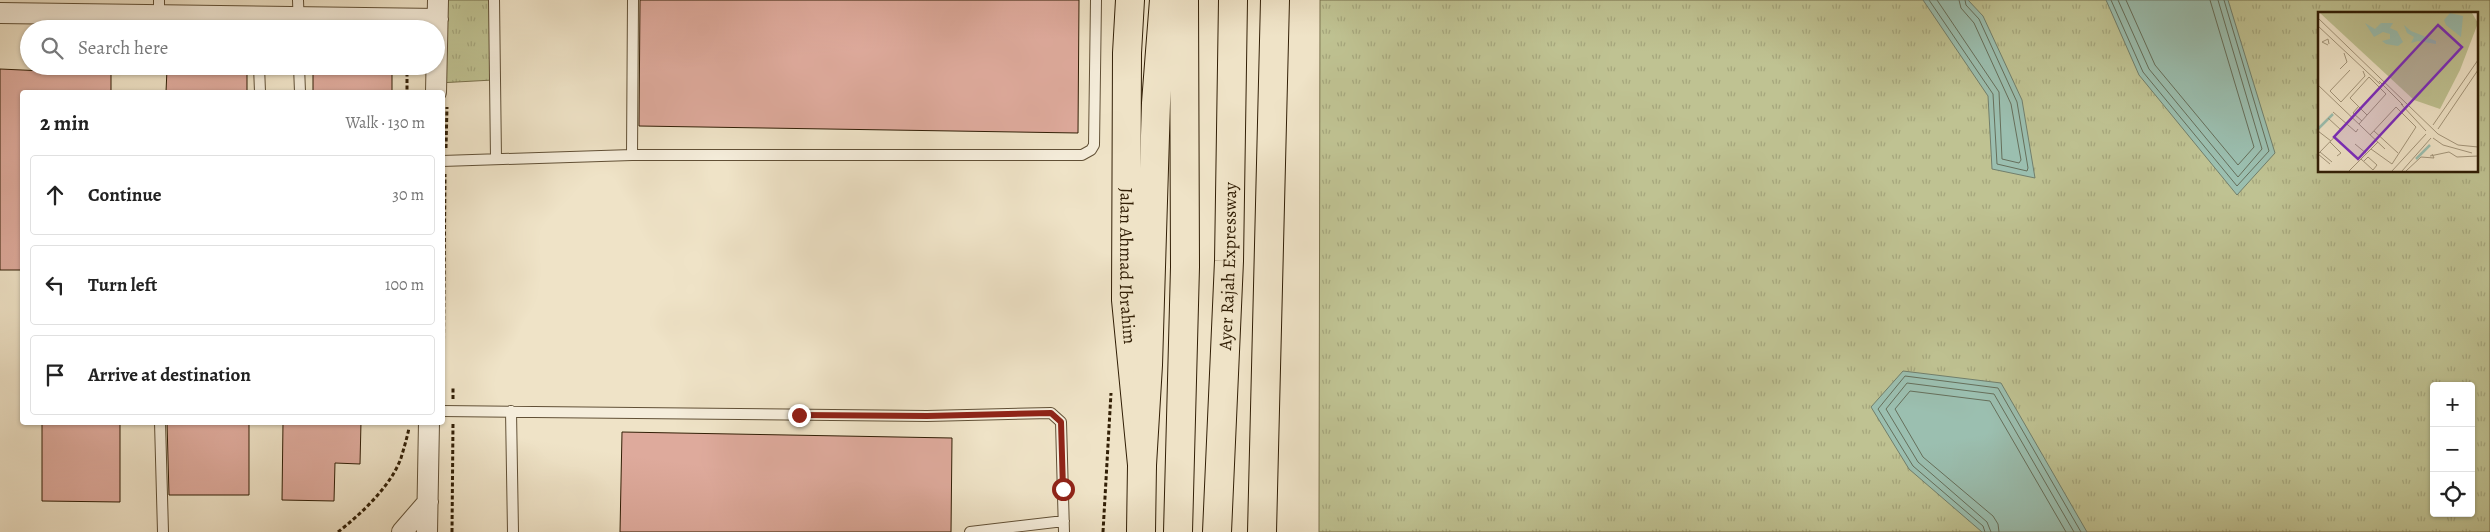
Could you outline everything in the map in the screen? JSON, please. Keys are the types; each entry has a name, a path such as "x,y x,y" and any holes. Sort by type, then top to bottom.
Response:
{"main road":[{"name":"Jalan Ahmad Ibrahim","path":"1130,0 1127,53 1126,300 1142,465 1141,532"},
{"path":"1142,465 1148,365 1156,103 1164,0"},
{"path":"1178,532 1185,267 1184,0"},
{"name":"Ayer Rajah Expressway","path":"1217,532 1230,261 1233,0"},
{"path":"1262,532 1275,0"}],"street":[{"path":"0,13 159,8 238,20"},
{"path":"276,20 299,16 438,10"},
{"path":"441,75 442,90"},
{"path":"428,532 429,425"},
{"path":"402,532 428,502"}],"lane":[{"path":"494,0 496,158"},
{"path":"632,155 634,0"},
{"path":"445,161 632,155 1082,155 1092,150 1094,145 1096,0"},
{"path":"259,75 260,90"},
{"path":"300,75 300,90"},
{"path":"446,411 927,416 1051,413 1061,422 1064,532"},
{"path":"511,411 512,532"},
{"path":"160,425 163,532"},
{"path":"970,532 1064,521"}],"path":[{"path":"407,75 407,90"},
{"path":"445,286 446,411 453,450 452,532"},
{"path":"446,411 454,388"},
{"path":"338,532 360,515 383,488 400,460 409,425"},
{"path":"446,447 453,450"}],"green space":[{"path":"440,0 493,0 493,80 438,83 438,75 445,75 445,20 440,20"},
{"path":"1320,0 2490,0 2490,532 1319,532"}],"water":[{"path":"1923,0 1968,0 1983,16 2022,100 2035,178 1992,169 1988,96"},
{"path":"2106,0 2228,0 2275,153 2237,195 2139,75"},
{"path":"1903,371 2001,383 2087,532 1982,532 1909,469 1871,407"}],"building":[{"path":"640,0 1079,0 1078,133 639,126"},
{"path":"0,69 20,70 20,75 111,75 111,90 20,90 20,270 0,270"},
{"path":"167,75 247,75 247,90 166,90"},
{"path":"313,75 392,75 392,90 313,90"},
{"path":"42,425 120,425 120,502 42,501"},
{"path":"167,425 249,425 249,495 169,495"},
{"path":"283,425 361,425 360,464 335,463 334,501 282,500"},
{"path":"622,432 952,438 951,532 620,532"}],"route":[{"path":"799,415 927,416 1042,411 1051,413 1061,422 1063,489"}]}
